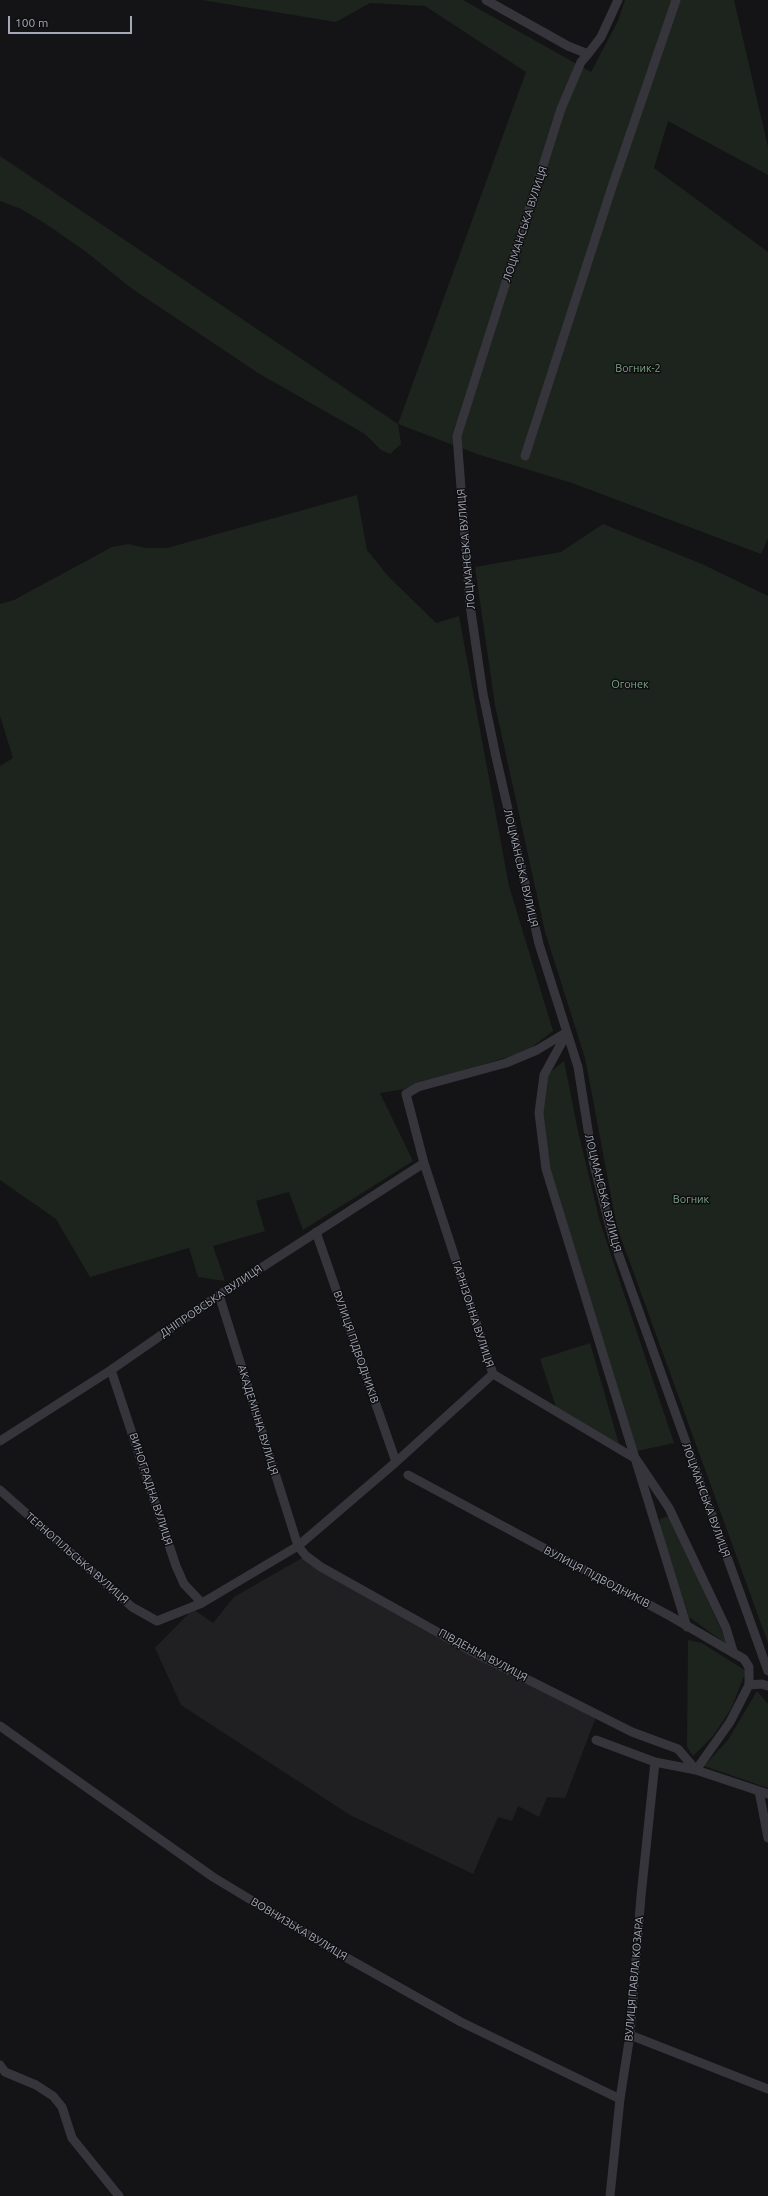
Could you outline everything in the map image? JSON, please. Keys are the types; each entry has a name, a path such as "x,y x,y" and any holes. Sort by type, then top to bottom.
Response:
{"street":[{"path":"486,0 568,46 588,54"},
{"name":"ЛОЦМАНСЬКА ВУЛИЦЯ","path":"618,0 601,37 581,62 561,109 457,436 470,605 483,694 539,944 578,1067 593,1161 613,1238 768,1671"},
{"path":"524,456 612,187 676,0"},
{"path":"567,1032 544,1075 539,1113 546,1168 687,1627"},
{"name":"ГАРНІЗОННА ВУЛИЦЯ","path":"567,1032 537,1050 506,1063 418,1087 406,1094 424,1163 493,1374 636,1460"},
{"name":"ДНІПРОВСЬКА ВУЛИЦЯ","path":"0,1441 111,1370 219,1295 424,1163"},
{"name":"ВУЛИЦЯ ПІДВОДНИКІВ","path":"316,1232 396,1462"},
{"name":"АКАДЕМІЧНА ВУЛИЦЯ","path":"219,1295 298,1546"},
{"name":"ВИНОГРАДНА ВУЛИЦЯ","path":"111,1370 176,1566 184,1584 202,1603"},
{"path":"202,1603 298,1546 396,1462 493,1374"},
{"path":"636,1460 669,1508 726,1628 733,1651"},
{"name":"ВУЛИЦЯ ПІДВОДНИКІВ","path":"408,1476 733,1651 744,1659 749,1667 749,1685"},
{"name":"ТЕРНОПІЛЬСЬКА ВУЛИЦЯ","path":"0,1490 132,1606 157,1621 202,1603"},
{"name":"ПІВДЕННА ВУЛИЦЯ","path":"298,1546 306,1556 321,1567 473,1652 632,1732 678,1749 696,1770"},
{"path":"696,1770 730,1722 749,1685 762,1684 768,1686"},
{"name":"ВОВНИЗЬКА ВУЛИЦЯ","path":"0,1726 213,1877 340,1954 462,2022 620,2098"},
{"path":"596,1740 655,1762 696,1770 768,1794"},
{"name":"ВУЛИЦЯ ПАВЛА КОЗАРА","path":"610,2196 620,2098 630,2035 641,1896 655,1762"},
{"path":"759,1791 768,1838"},
{"path":"630,2035 768,2089"},
{"path":"0,2065 5,2072 36,2085 53,2096 62,2107 72,2138 119,2196"}],"shaded area":[{"path":"302,1558 596,1717 565,1798 547,1797 539,1817 518,1806 512,1821 498,1817 473,1874 350,1815 181,1705 155,1648 193,1609 213,1623 234,1597"}],"green space":[{"name":"Вогник-2","path":"202,0 463,0 591,72 618,21 625,0 734,0 768,147 768,175 668,121 654,168 768,252 768,538 761,554 572,483 477,454 398,424 526,72 425,6 370,3 336,22"},
{"path":"0,156 398,424 401,444 390,454 381,450 365,434 258,373 131,288 85,251 43,222 21,209 0,201"},
{"path":"357,495 367,550 388,576 436,623 459,616 509,886 553,1031 527,1051 404,1089 380,1093 413,1161 303,1230 289,1192 256,1201 265,1231 213,1246 225,1281 198,1277 189,1248 90,1277 56,1219 0,1180 0,766 13,758 0,716 0,604 14,600 112,547 128,544 146,548 167,548"},
{"name":"Огонек","path":"603,524 702,564 768,596 768,1643 617,1227 585,1058 545,932 495,705 475,567 561,552"},
{"path":"564,1061 578,1131 600,1222 674,1443 637,1451 550,1169 543,1114 547,1075"},
{"path":"590,1343 619,1444 556,1407 540,1359"},
{"path":"669,1516 728,1645 689,1617 660,1526 660,1519"},
{"path":"688,1640 702,1643 746,1671 731,1709 713,1736 693,1756 687,1747"},
{"path":"757,1691 768,1704 768,1788 704,1766 728,1740"}],"park label":[{"name":"Вогник","path":"691,1199"}]}
